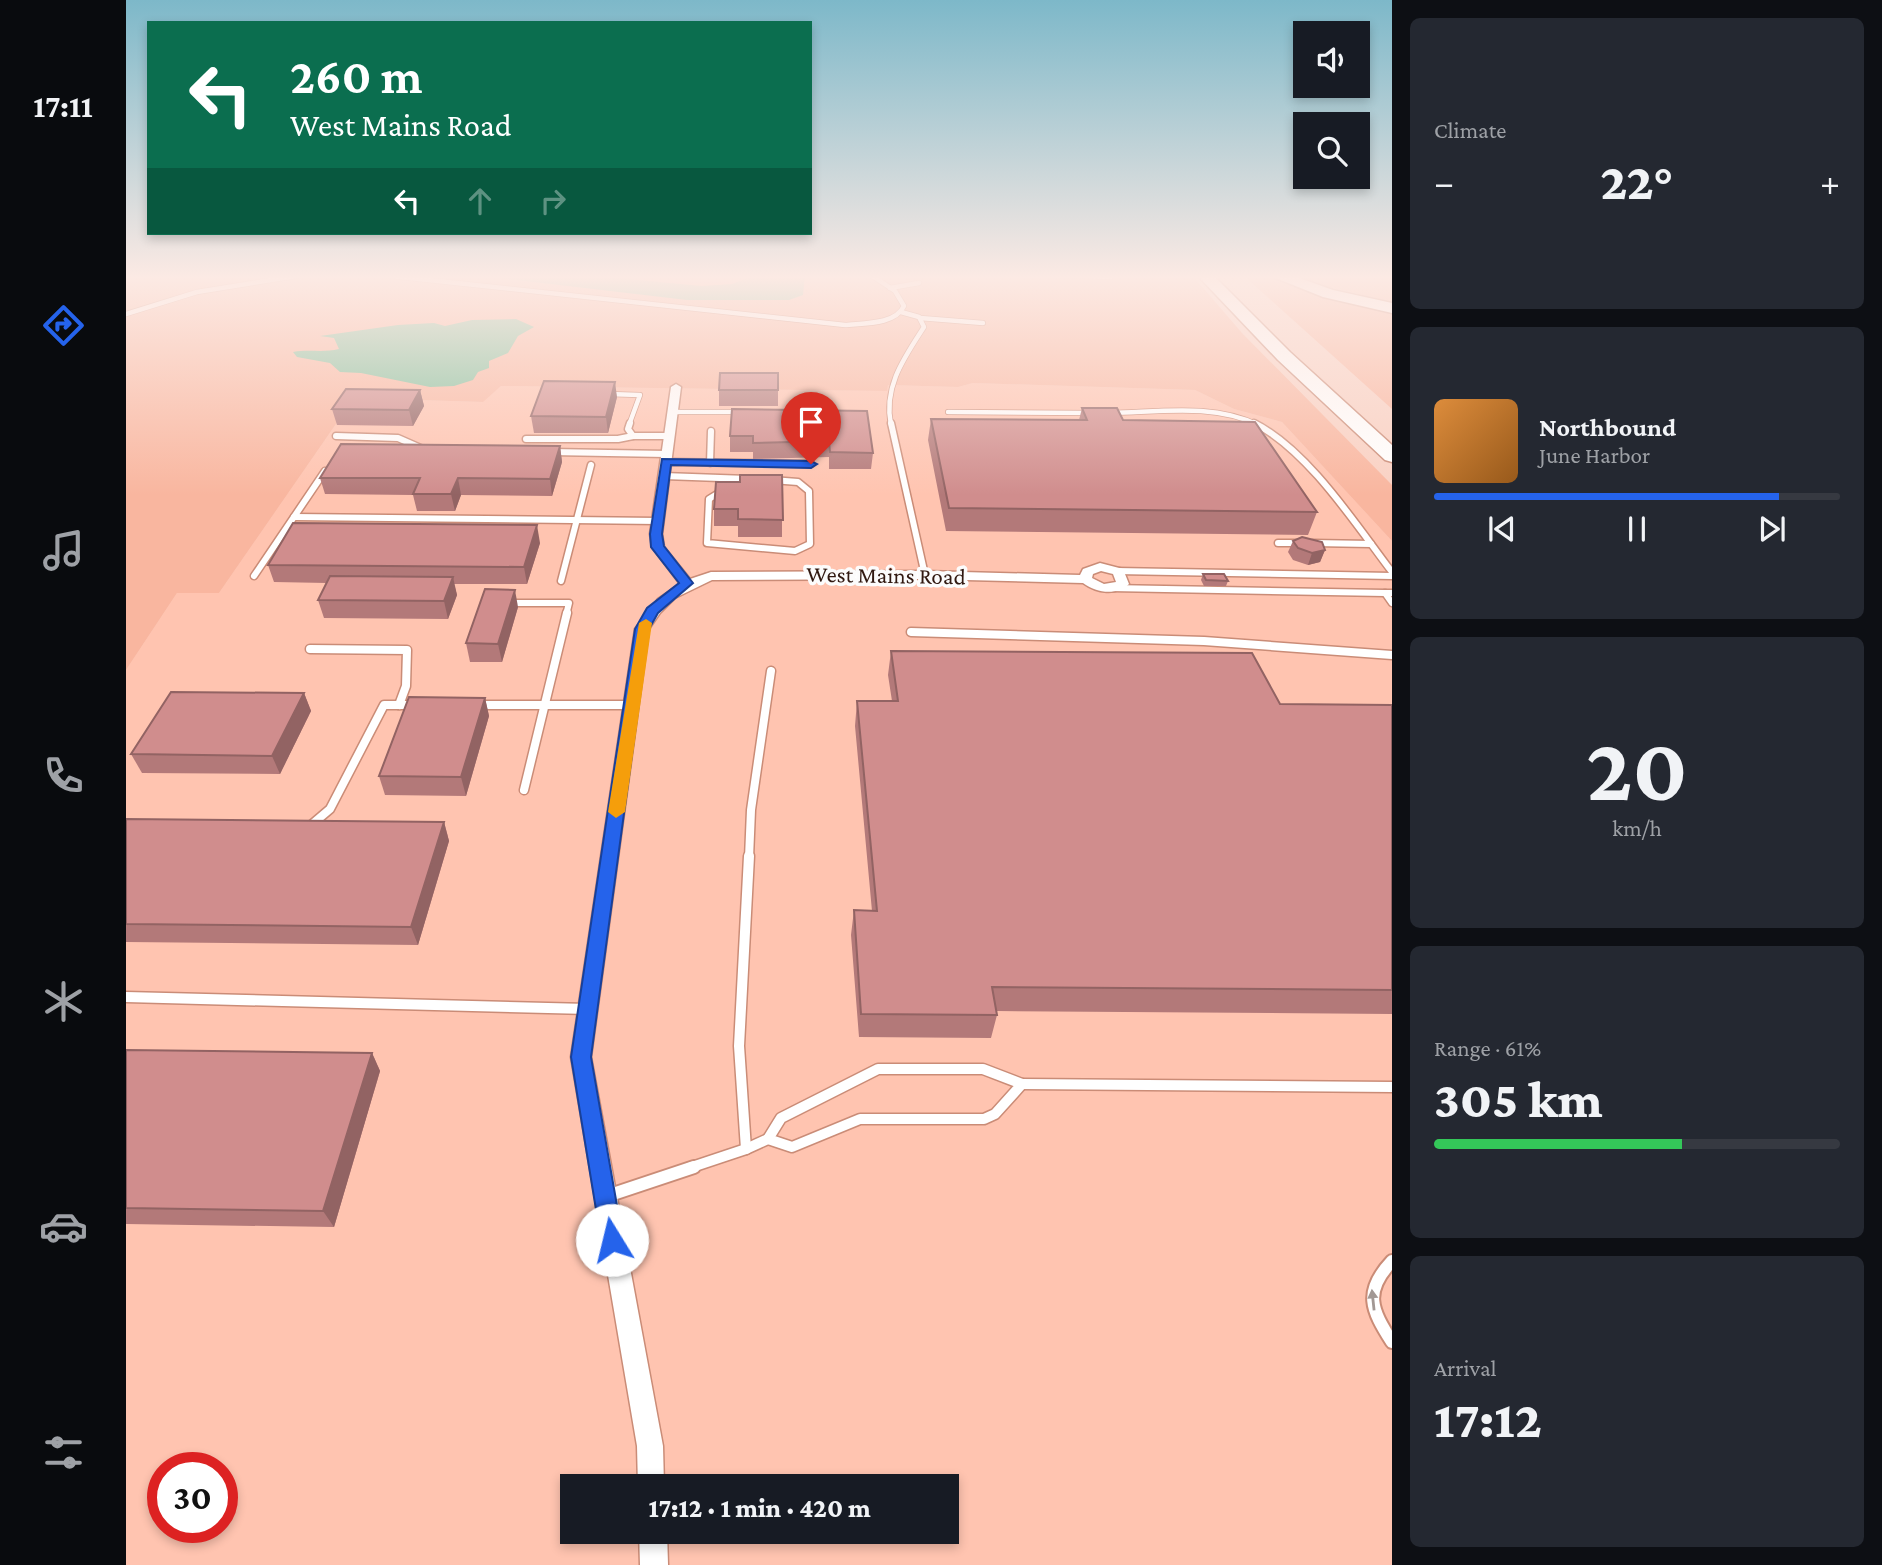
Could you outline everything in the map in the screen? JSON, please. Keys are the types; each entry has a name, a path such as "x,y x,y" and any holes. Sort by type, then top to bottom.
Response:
{"highway":[{"path":"1274,348 1392,471"},
{"path":"1277,348 1392,456"},
{"path":"1302,348 1392,433"}],"street":[{"path":"676,387 658,521 658,547 687,583"},
{"path":"1095,567 1116,571 1124,580 1119,586 1109,588 1096,586 1086,579 1087,572 1095,567"},
{"name":"West Mains Road","path":"651,1474 650,1446 581,1057 642,629 652,611 687,583 710,576 925,575 1086,579"},
{"path":"653,1544 654,1565"}],"lane":[{"path":"911,348 899,366 887,405 925,575"},
{"path":"603,394 640,395 628,429 633,436"},
{"path":"673,412 743,412"},
{"path":"948,412 1096,413"},
{"path":"1110,413 1213,414 1258,423 1284,442 1371,544 1392,574"},
{"path":"710,463 711,431"},
{"path":"337,436 398,438 430,451"},
{"path":"526,439 669,436"},
{"path":"541,452 666,458 710,463 811,464"},
{"path":"254,576 331,463"},
{"path":"561,581 591,464"},
{"path":"664,476 759,480 798,482 809,491 810,544 807,547 795,551 717,548 707,543 710,497 759,480"},
{"path":"294,517 658,521"},
{"path":"1278,543 1371,544"},
{"path":"1116,571 1392,574"},
{"path":"1109,588 1388,593 1392,603"},
{"path":"504,603 569,603 524,790"},
{"path":"911,632 1204,640 1392,655"},
{"path":"310,649 407,650 406,686 399,705"},
{"path":"746,1149 739,1046 751,810 771,671"},
{"path":"299,826 312,826 330,809 384,705 426,705"},
{"path":"465,705 632,705"},
{"path":"126,997 588,1009"},
{"path":"606,1197 768,1139 780,1118 878,1069 983,1069 1022,1084 1392,1087"},
{"path":"768,1139 792,1147 860,1119 984,1119 995,1114 1022,1084"},
{"path":"1392,1261 1376,1276 1371,1293 1375,1316 1392,1342"}],"shaded area":[{"path":"126,348 1257,348 1392,485 1392,541 1282,422 1234,409 1195,390 973,383 958,387 888,385 887,391 501,386 483,402 354,398 219,593 177,593 126,670"},
{"path":"511,348 508,353 489,361 489,368 478,372 473,380 454,386 430,387 361,373 340,372 330,363 297,357 293,352 339,349"},
{"path":"1324,348 1392,348 1392,409"},
{"path":"973,383 1195,390 1234,409 1282,422 1392,541 1392,1565 126,1565 126,670 177,593 219,593 354,398 482,402 501,386 886,391 888,385 958,387"}],"building":[{"path":"720,373 778,373 778,390 719,390"},
{"path":"544,381 615,382 606,417 531,416"},
{"path":"346,389 420,390 409,410 332,409"},
{"path":"1082,408 1117,408 1123,420 1255,422 1317,512 949,508 931,419 1087,420"},
{"path":"732,409 867,411 873,453 830,452 829,441 753,443 753,436 730,436"},
{"path":"341,444 560,446 550,479 458,478 451,494 413,494 420,478 320,478"},
{"path":"740,475 782,475 783,520 738,519 738,509 714,509 716,482 740,482"},
{"path":"293,523 537,525 524,567 268,565"},
{"path":"1302,537 1322,542 1325,550 1312,553 1298,548 1293,541"},
{"path":"1203,574 1224,574 1228,581 1206,580"},
{"path":"330,576 453,577 444,601 318,600"},
{"path":"485,589 515,590 498,644 466,643"},
{"path":"891,651 1252,653 1280,704 1392,705 1392,990 992,987 997,1015 861,1014 854,910 877,911 857,701 898,701"},
{"path":"171,692 304,693 272,756 131,754"},
{"path":"409,697 485,698 461,777 379,776"},
{"path":"126,819 444,822 411,927 126,924"},
{"path":"126,1050 372,1053 323,1211 126,1208"}],"slow traffic":[{"path":"616,812 642,629 646,623"}],"route":[{"path":"612,1240 581,1057 642,629 652,611 687,583 658,547 656,534 666,462 811,464"}]}
